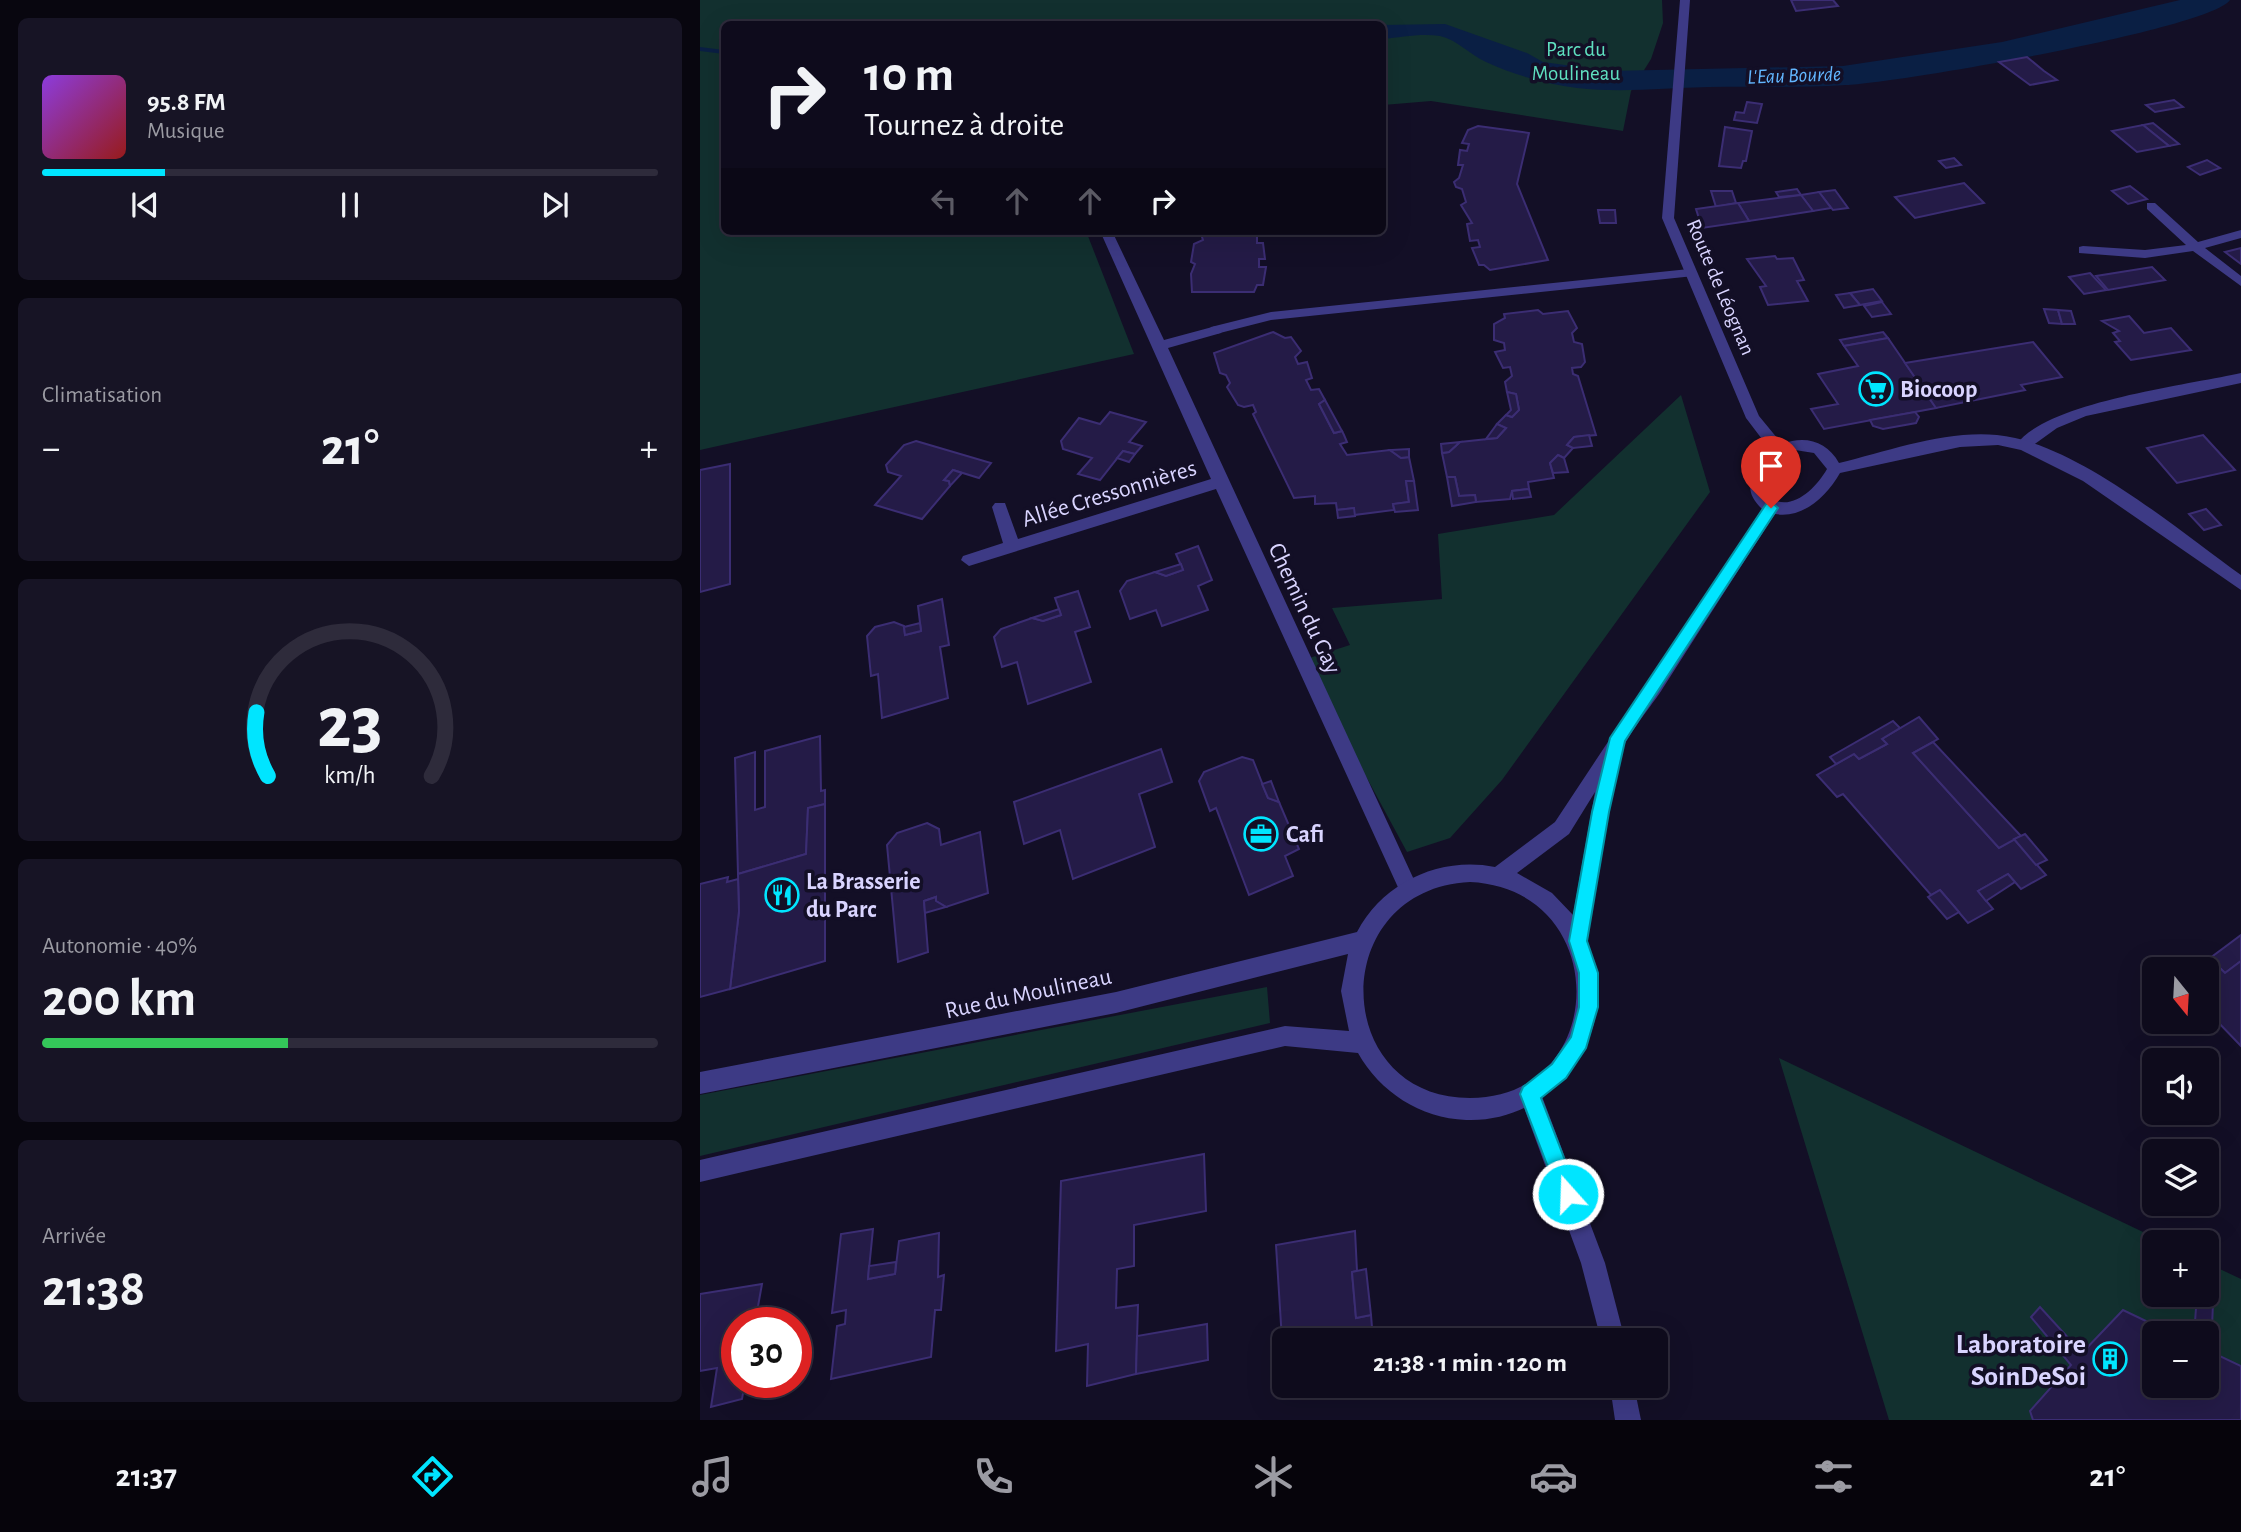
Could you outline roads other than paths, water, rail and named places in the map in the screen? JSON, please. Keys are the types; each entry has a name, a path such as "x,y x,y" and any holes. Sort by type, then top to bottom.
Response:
{"street":[{"name":"Route de Léognan","path":"1685,0 1668,218 1689,273 1753,418 1779,451"},
{"path":"2151,206 2197,248 2241,282"},
{"path":"2083,250 2126,257 2161,256 2241,234"},
{"name":"Chemin du Gay","path":"1108,235 1409,890"},
{"path":"1160,346 1293,313 1689,273"},
{"path":"2023,444 2052,424 2083,412 2241,378"},
{"path":"1835,469 1964,442 1999,440 2023,444 2078,471 2112,492 2241,584"},
{"path":"1794,445 1817,447 1827,453 1835,469 1829,481 1807,502 1785,509 1771,508 1758,496 1757,482 1779,451 1794,445"},
{"name":"Allée Cressonnières","path":"969,560 1220,482"},
{"name":"Allée Cressonnières","path":"1000,508 1012,546"},
{"path":"1498,876 1562,828 1618,738 1771,508"},
{"path":"1578,941 1600,812 1618,738"},
{"path":"1467,873 1498,876 1543,897 1563,917 1578,941 1589,973 1589,1007 1579,1042 1559,1071 1530,1094 1494,1108 1455,1109 1417,1098 1386,1076 1361,1044 1352,1010 1352,974 1363,940 1383,911 1409,890 1438,878 1467,873"},
{"name":"Rue du Moulineau","path":"700,1083 1009,1026 1275,966 1363,940"},
{"path":"700,1171 1285,1036 1361,1044"},
{"path":"1530,1094 1593,1263 1610,1328"},
{"path":"1624,1398 1628,1420"}],"water":[{"name":"L'Eau Bourde","path":"2180,0 2230,0 2210,12 2169,25 2050,53 1925,75 1829,86 1626,90 1577,88 1508,71 1480,59 1453,41 1440,36 1386,39 1386,25 1445,24 1527,53 1543,62 1609,71 1843,66 2002,42"}],"waterway":[{"path":"700,49 721,52"}],"place":[{"name":"Biocoop","path":"1876,389"},
{"name":"Cafi","path":"1261,834"},
{"name":"La Brasserie du Parc","path":"782,895"},
{"name":"Laboratoire SoinDeSoi","path":"2110,1359"}],"park label":[{"name":"Parc du Moulineau","path":"1576,61"}]}
